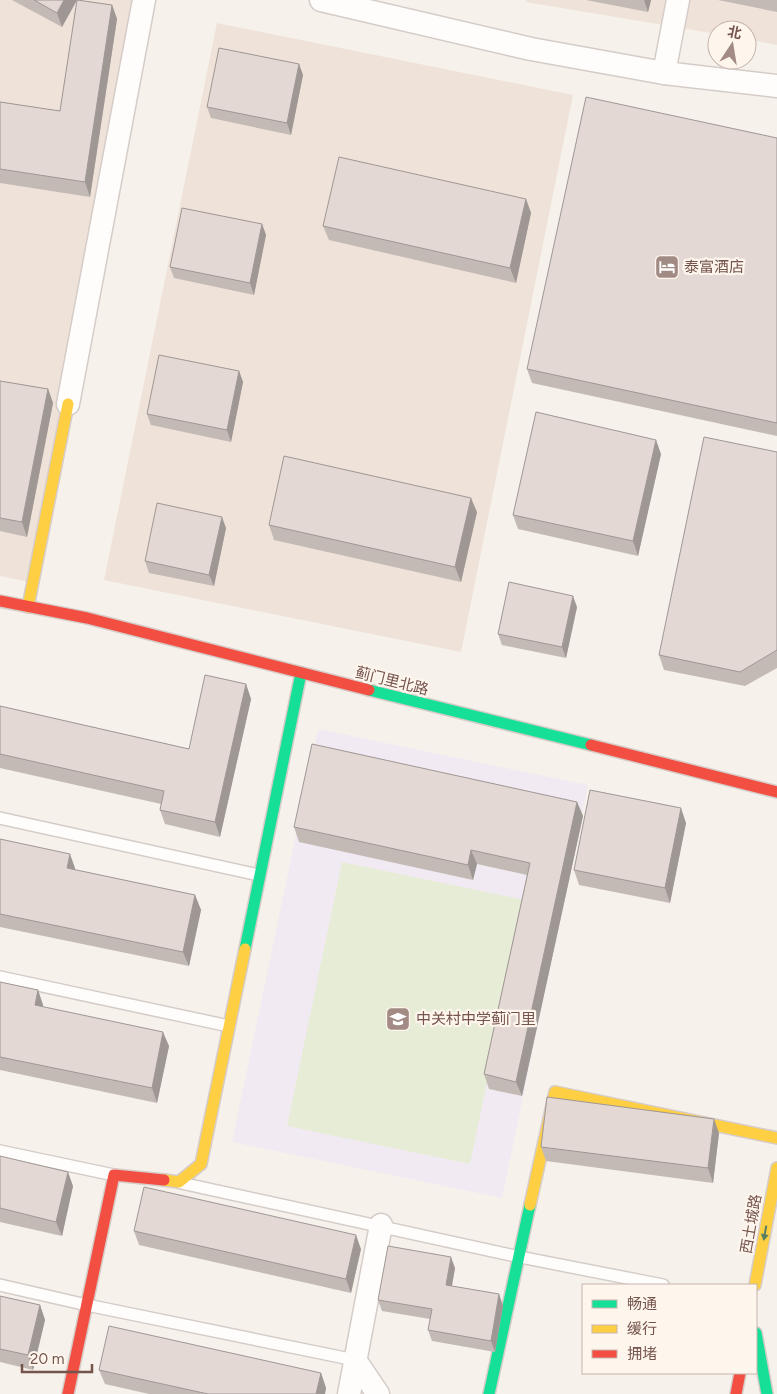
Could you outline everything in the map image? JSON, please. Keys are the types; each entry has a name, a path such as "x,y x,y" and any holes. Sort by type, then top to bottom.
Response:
{"main road":[{"path":"28,607 68,404"},
{"name":"蓟门里北路","path":"0,601 87,618 777,792"},
{"path":"68,1394 114,1175 179,1182 201,1164 300,673"},
{"path":"489,1394 555,1092 777,1138"},
{"name":"西土城路","path":"756,1284 777,1168"},
{"path":"757,1339 767,1394"},
{"path":"736,1394 740,1374"}],"street":[{"path":"68,404 144,0"},
{"path":"321,0 531,49 664,72 777,86"},
{"path":"664,72 678,0"},
{"path":"349,1394 381,1225"},
{"path":"355,1360 378,1394"}],"lane":[{"path":"0,818 260,875"},
{"path":"0,977 229,1026"},
{"path":"0,1151 114,1175"},
{"path":"179,1182 520,1257 658,1284"},
{"path":"0,1285 87,1305 355,1360"}],"shaded area":[{"path":"0,0 137,0 29,582 0,576"},
{"path":"527,0 777,0 777,45 757,41 757,20 707,20 707,32 526,2"},
{"path":"217,23 573,95 461,652 104,580"},
{"name":"中关村中学蓟门里","path":"318,729 588,785 502,1198 232,1142"}],"green space":[{"path":"342,862 525,900 470,1164 287,1126"}],"building":[{"path":"34,0 64,0 57,13"},
{"path":"77,0 112,5 85,182 0,169 0,102 60,111"},
{"path":"219,48 299,64 287,123 207,107"},
{"name":"泰富酒店","path":"586,97 777,138 777,423 527,369"},
{"path":"339,157 526,199 510,268 323,226"},
{"path":"182,208 262,224 250,283 170,267"},
{"path":"159,355 239,371 227,430 147,414"},
{"path":"0,381 48,389 22,522 0,518"},
{"path":"536,412 656,440 633,541 513,515"},
{"path":"704,437 777,452 777,650 740,672 659,655"},
{"path":"284,456 471,498 455,567 269,525"},
{"path":"157,503 222,517 209,575 145,561"},
{"path":"509,582 573,596 562,647 498,634"},
{"path":"205,675 246,684 215,822 160,810 164,791 0,754 0,706 189,749"},
{"path":"312,744 577,802 516,1082 484,1074 530,863 471,850 468,865 294,827"},
{"path":"590,790 681,808 665,888 574,870"},
{"path":"0,839 70,854 67,868 195,895 183,952 0,914"},
{"path":"0,982 38,990 35,1005 163,1032 152,1088 0,1057"},
{"path":"547,1097 714,1119 708,1168 541,1147"},
{"path":"0,1156 68,1172 56,1222 0,1208"},
{"path":"144,1187 356,1235 346,1279 134,1231"},
{"path":"388,1246 451,1257 446,1285 499,1294 491,1341 428,1330 432,1309 378,1300"},
{"path":"0,1296 40,1305 28,1355 0,1349"},
{"path":"109,1326 321,1373 316,1394 208,1394 99,1370"}],"traffic: fast":[{"path":"245,949 301,673"},
{"path":"369,690 591,745"},
{"path":"489,1394 530,1205"},
{"path":"757,1339 767,1394"}],"traffic: slow":[{"path":"28,607 68,404"},
{"path":"164,1180 179,1182 201,1164 245,949"},
{"path":"530,1205 555,1092 777,1138"},
{"path":"755,1284 777,1168"}],"traffic: jam":[{"path":"0,601 87,618 369,690"},
{"path":"591,745 777,792"},
{"path":"68,1394 114,1175 164,1180"},
{"path":"736,1394 740,1374"}],"place":[{"name":"泰富酒店","path":"667,267"},
{"name":"中关村中学蓟门里","path":"398,1019"}]}
